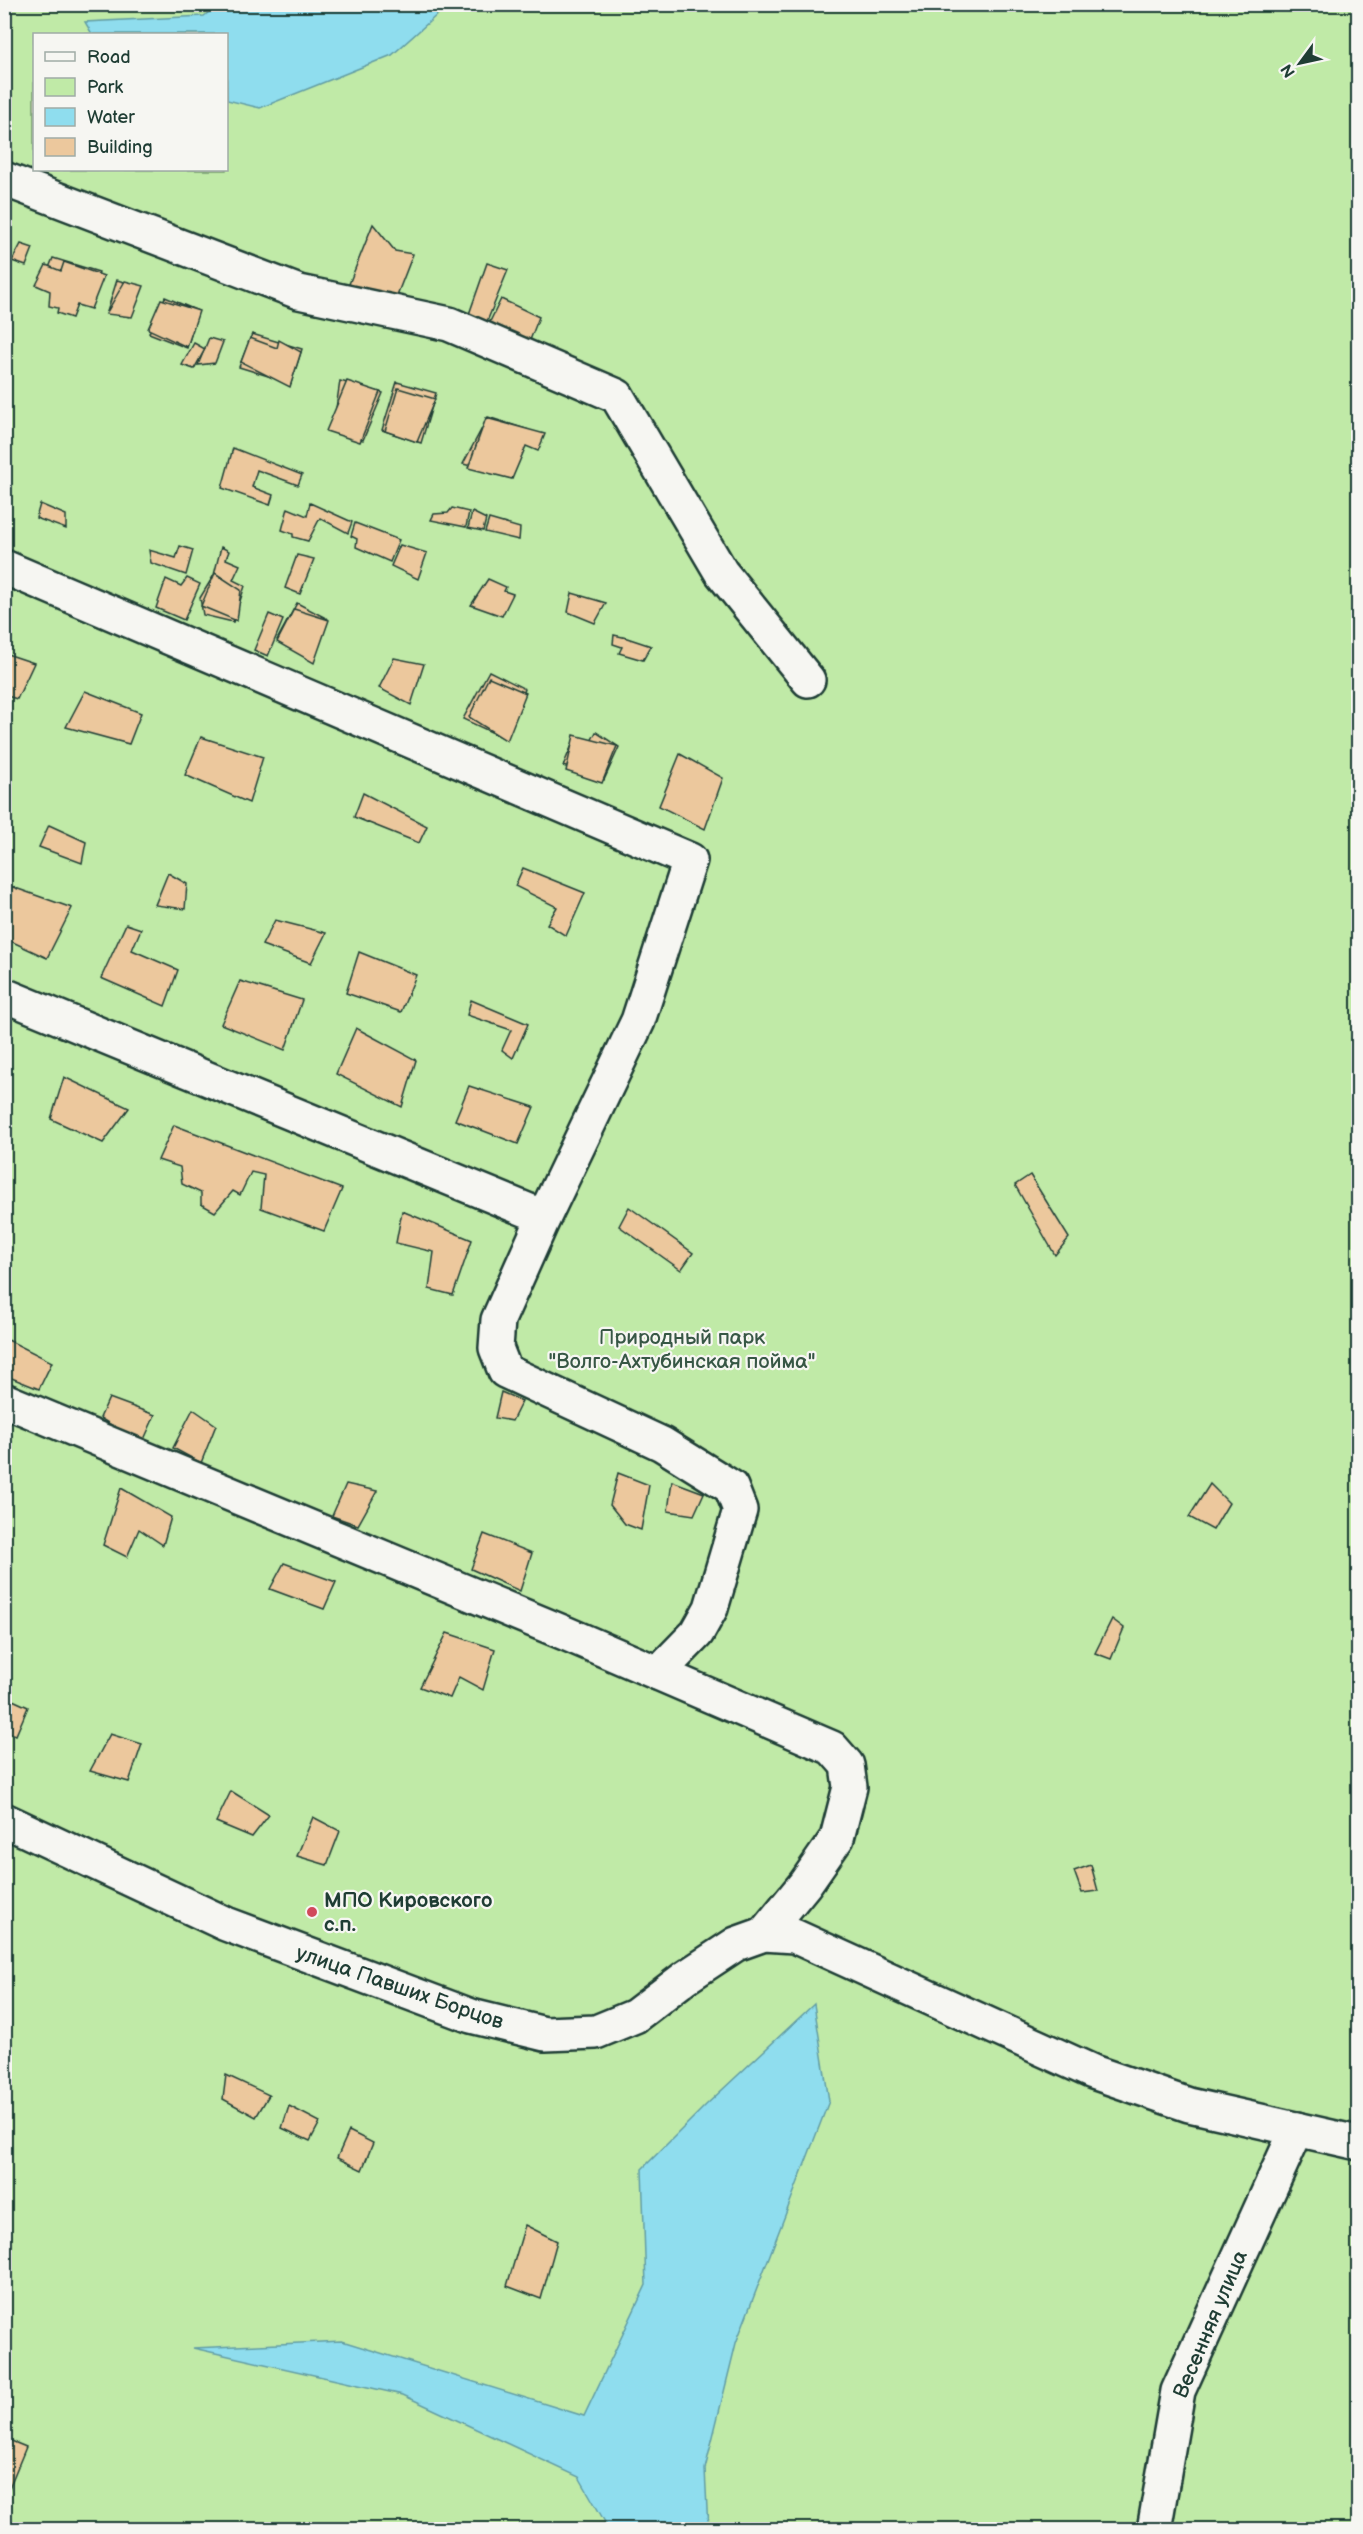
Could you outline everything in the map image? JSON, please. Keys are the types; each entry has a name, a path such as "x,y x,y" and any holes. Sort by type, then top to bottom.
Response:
{"street":[{"path":"4,179 299,292 449,324 617,396 721,572 808,680"},
{"path":"4,567 690,860 638,1021 544,1217 498,1320 496,1348 505,1371 549,1394 662,1444 731,1487 740,1510 711,1608 698,1633 658,1673"},
{"path":"4,995 544,1217"},
{"path":"4,1400 832,1748 847,1765 850,1786 837,1838 805,1884 779,1935 1093,2072 1189,2105 1359,2143"},
{"name":"улица Павших Борцов","path":"4,1820 226,1924 471,2016 545,2034 596,2032 634,2016 686,1977 736,1944 779,1935"},
{"name":"Весенняя улица","path":"1154,2529 1178,2391 1297,2129"}],"green space":[{"name":"Природный парк \"Волго-Ахтубинская пойма\"","path":"5,5 1358,5 1358,2529 5,2530"}],"water":[{"path":"218,4 448,5 392,55 260,108 228,100 228,33 91,33 85,22 204,16"},
{"path":"814,2004 829,2101 736,2343 705,2469 708,2529 609,2529 579,2477 403,2395 193,2348 342,2341 584,2416 646,2285 642,2169 706,2105"}],"building":[{"path":"373,224 395,251 413,254 394,303 349,284"},
{"path":"21,244 33,248 26,266 12,261"},
{"path":"53,258 99,272 89,302 42,285"},
{"path":"64,262 104,276 91,309 77,305 72,318 57,313 58,308 49,306 50,291 36,285 46,265 61,271"},
{"path":"487,263 508,270 477,346 461,337"},
{"path":"117,280 142,287 129,317 107,312"},
{"path":"125,281 144,286 132,317 106,314"},
{"path":"165,297 198,311 187,348 149,333"},
{"path":"161,299 199,311 187,347 148,329"},
{"path":"501,299 539,317 525,353 483,336"},
{"path":"252,334 302,349 291,383 239,367"},
{"path":"209,338 223,342 215,363 198,365"},
{"path":"250,338 277,348 279,340 301,352 290,387 241,362"},
{"path":"194,343 205,349 194,369 182,365"},
{"path":"340,381 383,393 363,440 333,429"},
{"path":"347,381 380,392 360,442 326,431"},
{"path":"397,382 436,393 421,443 382,430"},
{"path":"398,388 435,399 417,442 385,431"},
{"path":"488,417 529,430 511,476 463,464"},
{"path":"486,418 545,434 538,451 526,446 512,479 468,468"},
{"path":"233,448 302,475 298,485 257,470 252,487 273,495 270,505 222,488"},
{"path":"310,503 352,522 348,533 320,518 308,541 293,537 293,534 282,530 288,508 307,516"},
{"path":"40,504 66,515 66,529 36,518"},
{"path":"452,508 469,512 466,527 431,520 434,514 448,513"},
{"path":"472,512 486,519 483,531 468,528"},
{"path":"489,519 520,528 519,540 485,532"},
{"path":"355,523 399,540 390,562 356,547 357,539 351,536"},
{"path":"400,545 427,553 418,579 391,566"},
{"path":"180,546 193,550 186,575 151,563 149,550 176,558"},
{"path":"221,547 229,551 226,559 240,565 233,580 245,586 233,622 203,615 200,598 214,575"},
{"path":"297,555 314,559 300,594 285,588"},
{"path":"215,573 241,590 237,621 201,606"},
{"path":"187,578 200,584 184,620 156,608 166,579 181,586"},
{"path":"488,579 506,587 504,591 513,594 502,616 471,605"},
{"path":"572,593 606,603 595,623 568,612"},
{"path":"297,603 328,619 314,656 277,640"},
{"path":"294,609 329,620 314,663 277,642"},
{"path":"269,614 283,620 268,656 254,650"},
{"path":"614,635 651,646 643,660 619,653 622,647 613,644"},
{"path":"4,653 34,663 17,699 4,695"},
{"path":"394,658 424,664 411,705 379,688"},
{"path":"489,671 525,689 506,739 463,719"},
{"path":"489,677 526,693 507,741 469,717"},
{"path":"85,691 141,713 129,744 66,727"},
{"path":"596,732 619,747 604,780 563,766 575,738 590,743"},
{"path":"574,735 617,746 602,783 566,771"},
{"path":"201,737 263,757 249,803 185,775"},
{"path":"680,754 723,778 705,829 659,806"},
{"path":"363,793 427,826 419,843 354,817"},
{"path":"49,825 86,842 82,863 39,847"},
{"path":"523,868 585,893 566,936 547,924 557,907 515,886"},
{"path":"168,873 187,884 185,909 155,905"},
{"path":"4,884 72,908 47,958 4,938"},
{"path":"275,920 326,933 311,963 262,945"},
{"path":"126,924 141,929 132,950 178,970 165,1006 101,978"},
{"path":"359,952 416,975 401,1012 346,993"},
{"path":"240,981 302,1000 285,1050 221,1024"},
{"path":"471,1000 528,1024 513,1058 502,1050 511,1030 467,1015"},
{"path":"356,1028 416,1060 402,1107 336,1074"},
{"path":"64,1077 129,1108 103,1143 51,1119"},
{"path":"469,1086 534,1107 518,1144 455,1120"},
{"path":"174,1125 342,1189 324,1231 261,1208 264,1175 251,1172 240,1195 233,1191 215,1212 201,1204 201,1193 182,1184 180,1167 158,1160"},
{"path":"1030,1175 1069,1238 1055,1255 1015,1185"},
{"path":"629,1207 693,1253 681,1270 619,1226"},
{"path":"402,1211 472,1240 453,1295 429,1289 434,1252 396,1243"},
{"path":"4,1338 52,1362 39,1389 4,1375"},
{"path":"501,1392 522,1401 512,1421 495,1418"},
{"path":"109,1398 155,1415 142,1444 100,1418"},
{"path":"193,1409 216,1425 201,1463 173,1448"},
{"path":"4,1446 11,1449 4,1465"},
{"path":"618,1473 649,1485 641,1530 625,1524 610,1505"},
{"path":"672,1481 704,1493 694,1515 668,1511"},
{"path":"346,1484 377,1491 358,1525 332,1516"},
{"path":"1210,1484 1229,1503 1213,1530 1189,1517"},
{"path":"121,1488 171,1517 163,1545 139,1529 127,1557 103,1545"},
{"path":"484,1534 532,1553 520,1591 471,1569"},
{"path":"284,1563 336,1582 324,1609 270,1589"},
{"path":"1112,1619 1124,1628 1111,1659 1095,1653"},
{"path":"447,1633 495,1649 483,1690 459,1677 450,1698 420,1687"},
{"path":"4,1696 28,1707 16,1735 4,1731"},
{"path":"110,1734 142,1744 129,1782 90,1771"},
{"path":"231,1791 269,1815 252,1837 216,1822"},
{"path":"313,1817 340,1831 327,1865 297,1856"},
{"path":"1091,1865 1098,1891 1082,1893 1074,1871"},
{"path":"226,2075 269,2095 256,2117 223,2099"},
{"path":"289,2106 320,2122 310,2141 282,2128"},
{"path":"349,2131 373,2143 362,2170 337,2158"},
{"path":"525,2225 557,2241 541,2299 507,2286"},
{"path":"4,2438 26,2447 4,2500"}],"place":[{"name":"МПО Кировского с.п.","path":"312,1912"}]}
